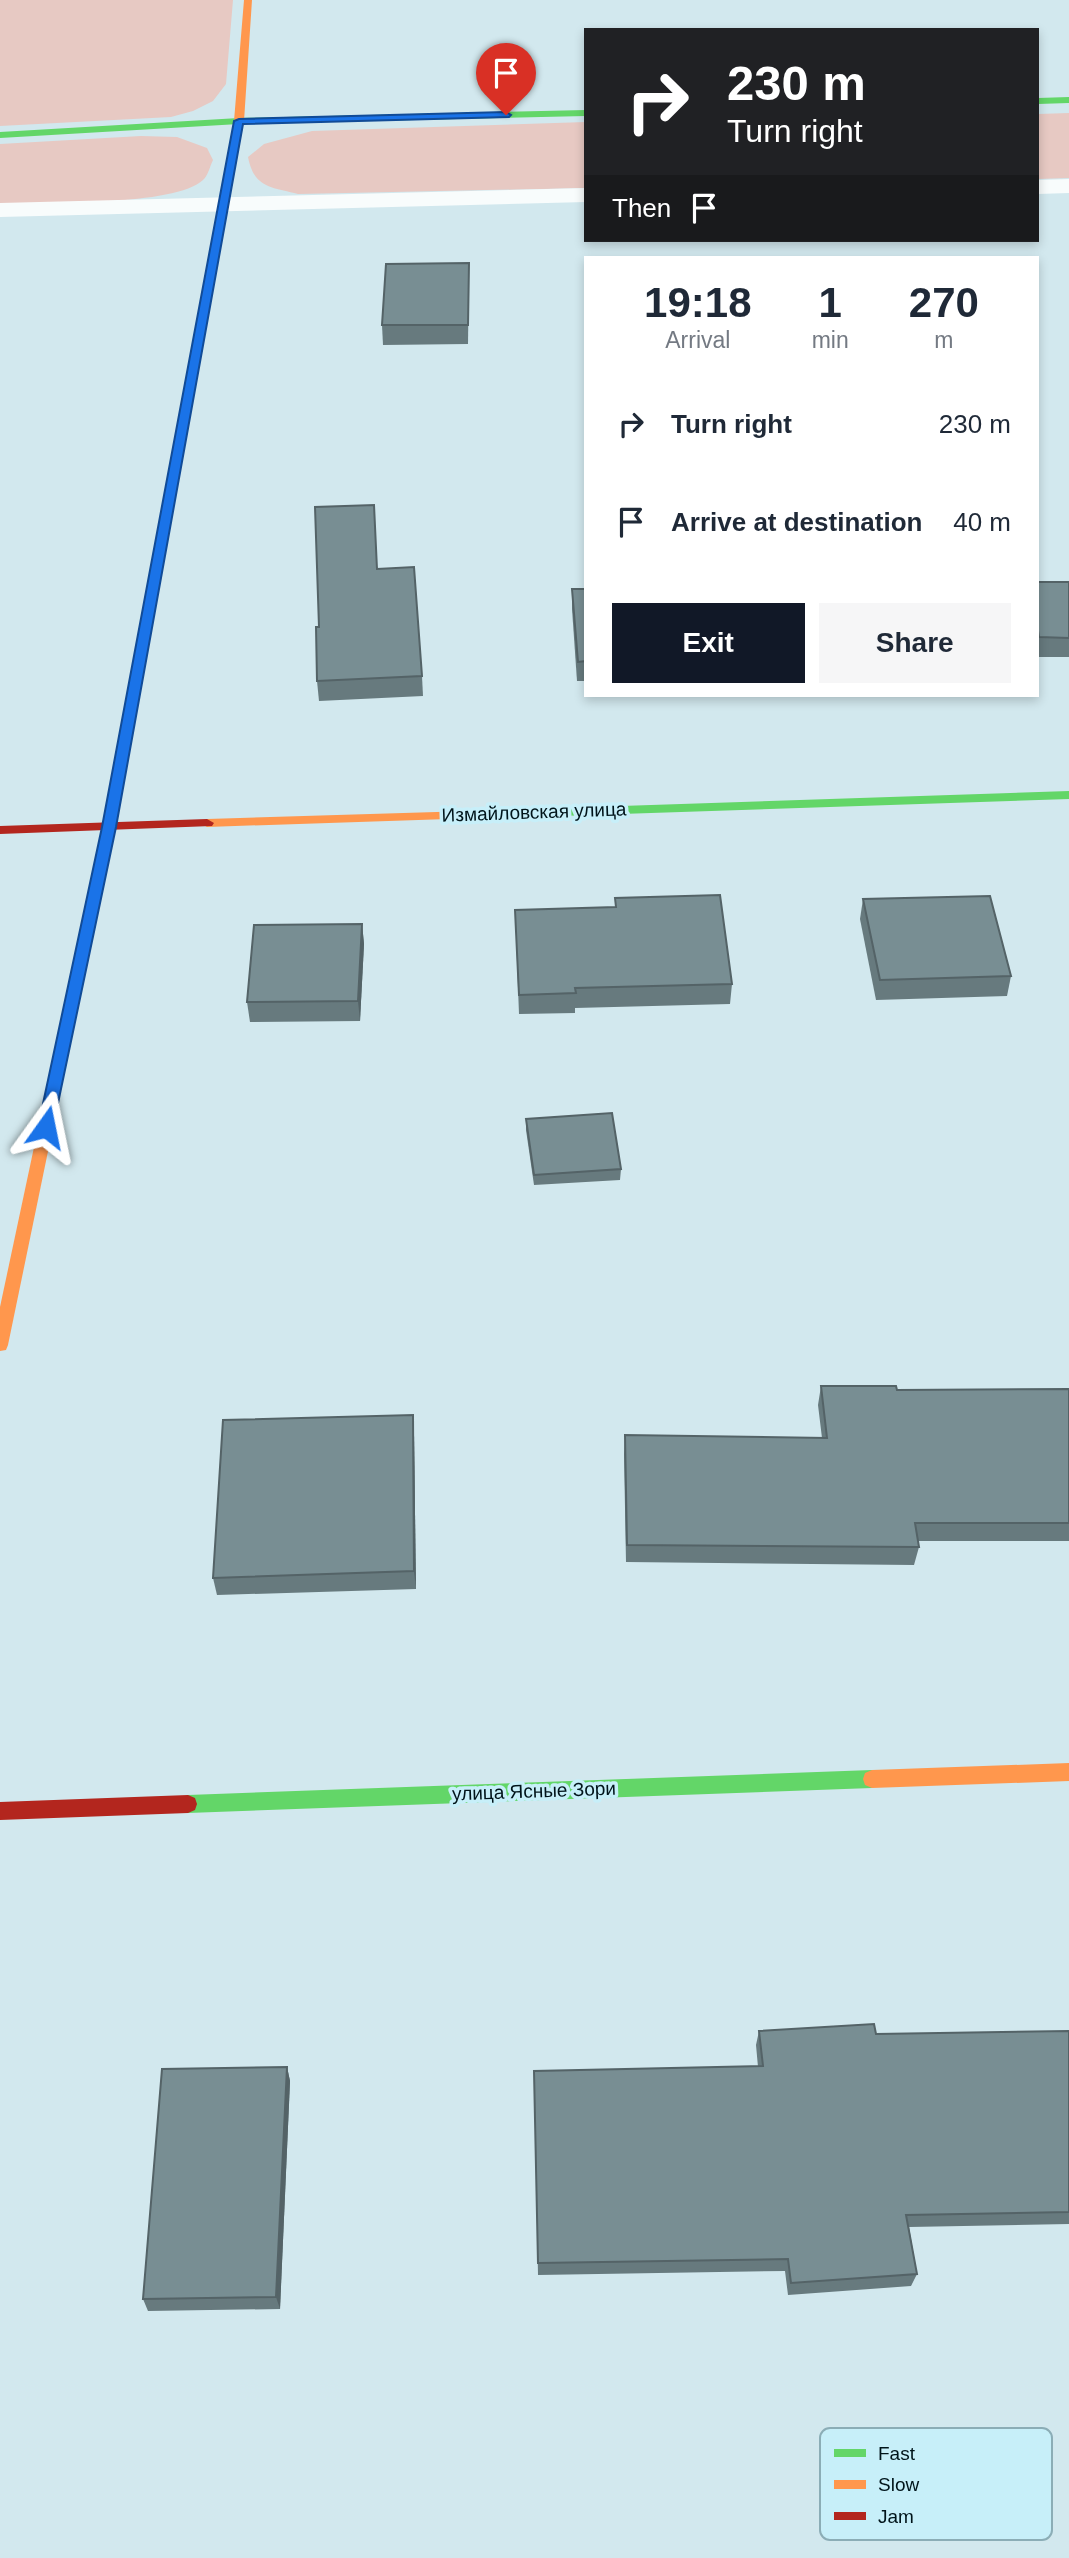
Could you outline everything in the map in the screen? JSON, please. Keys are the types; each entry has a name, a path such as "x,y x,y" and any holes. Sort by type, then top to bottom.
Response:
{"street":[{"path":"0,1345 109,827 224,204 239,121 248,0"},
{"path":"1039,101 1069,100"},
{"path":"0,135 239,121 584,113"},
{"path":"1039,187 1069,186"},
{"path":"0,210 584,195"},
{"name":"Измайловская улица","path":"0,830 1069,795"},
{"name":"улица Ясные Зори","path":"0,1811 1069,1772"}],"shaded area":[{"path":"0,0 233,0 226,84 213,101 193,111 171,117 0,126"},
{"path":"1069,113 1069,178 1039,179 1039,114"},
{"path":"584,122 584,188 298,194 272,187 259,180 248,157 264,144 312,131"},
{"path":"141,136 177,137 207,148 213,160 206,176 188,188 166,195 138,199 0,204 0,144"}],"building":[{"path":"469,263 468,325 382,325 386,264"},
{"path":"374,505 377,569 414,567 422,676 317,681 316,627 319,627 315,507"},
{"path":"1039,582 1069,582 1069,638 1039,637"},
{"path":"572,589 584,589 584,661 578,662"},
{"path":"720,895 732,984 575,988 576,993 519,995 515,910 616,907 615,898"},
{"path":"990,896 1011,976 880,980 863,899"},
{"path":"362,924 358,1001 247,1002 254,925"},
{"path":"612,1113 621,1169 534,1175 526,1119"},
{"path":"821,1386 896,1386 897,1390 1069,1389 1069,1523 915,1523 919,1547 627,1545 625,1435 827,1438"},
{"path":"413,1415 414,1571 213,1578 223,1420"},
{"path":"874,2024 876,2034 1069,2031 1069,2212 906,2215 917,2274 791,2283 788,2259 538,2263 534,2071 763,2066 759,2031"},
{"path":"287,2067 276,2297 143,2299 162,2069"}],"traffic: fast":[{"path":"1039,101 1069,100"},
{"path":"0,135 239,121 584,113"},
{"path":"70,1011 109,827 189,394"},
{"path":"503,814 1069,795"},
{"path":"188,1804 872,1779"}],"traffic: slow":[{"path":"189,394 239,121 248,0"},
{"path":"207,823 503,814"},
{"path":"0,1345 70,1011"},
{"path":"872,1779 1069,1772"}],"traffic: jam":[{"path":"0,830 207,823"},
{"path":"0,1811 188,1804"}],"route":[{"path":"46,1127 109,827 239,121 506,115"}]}
